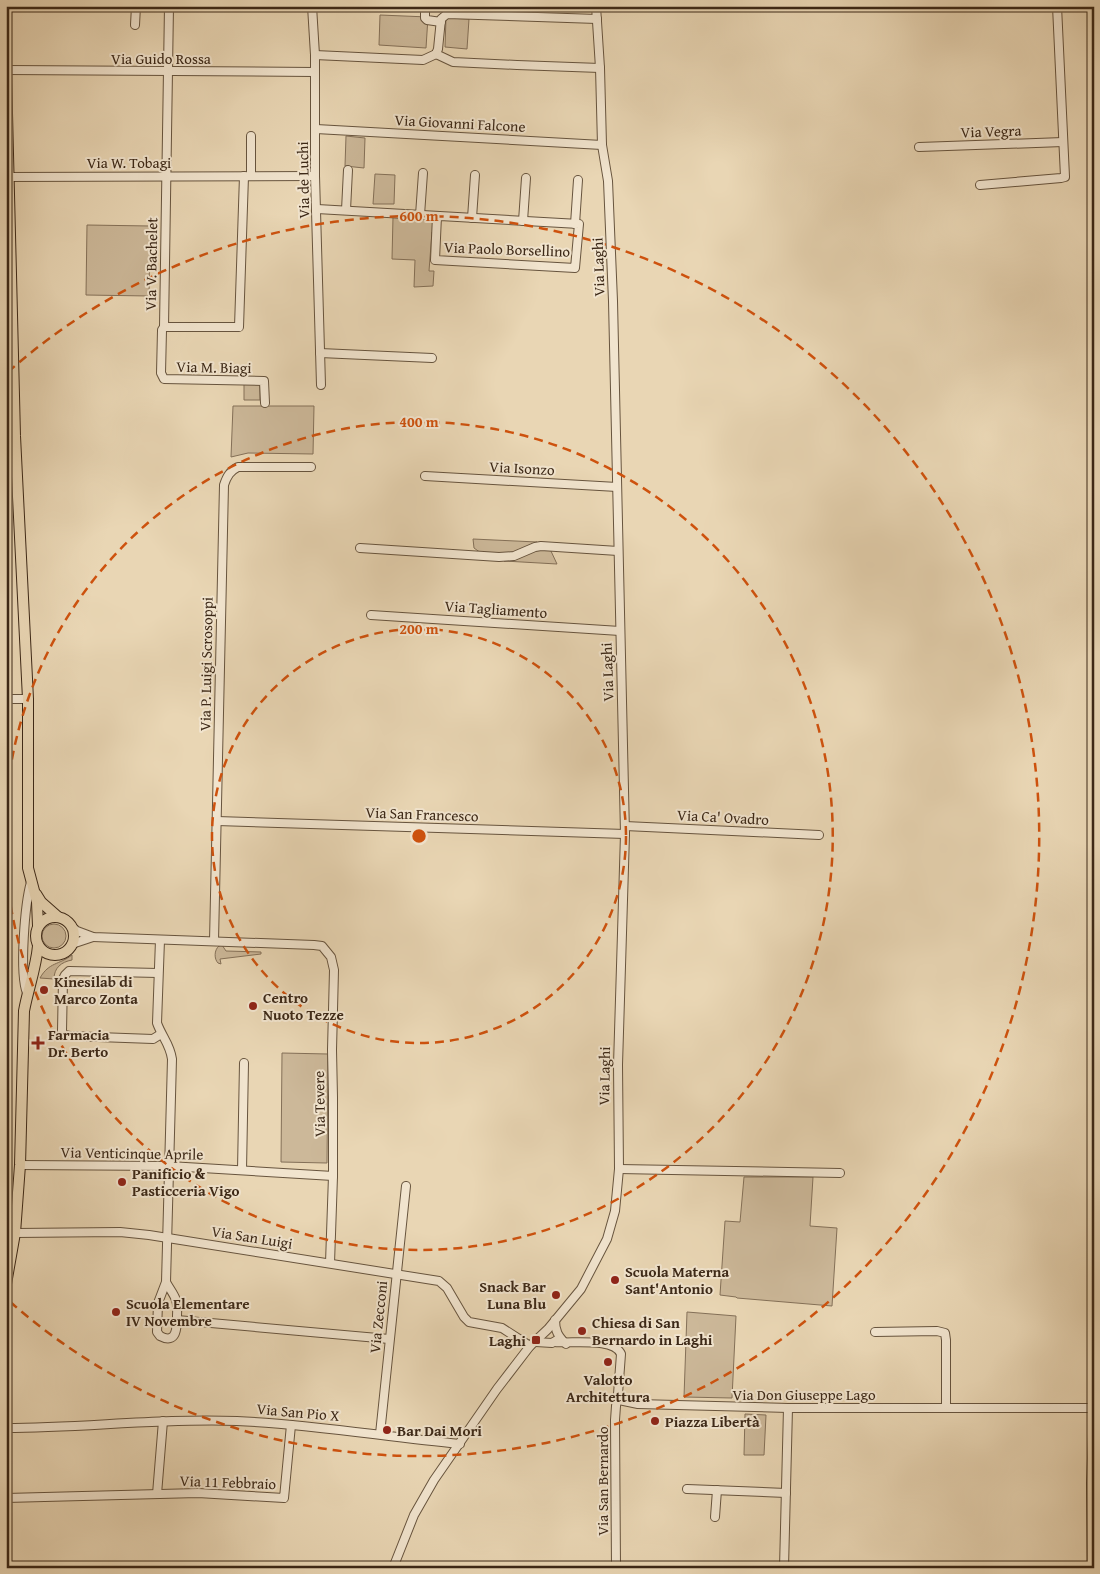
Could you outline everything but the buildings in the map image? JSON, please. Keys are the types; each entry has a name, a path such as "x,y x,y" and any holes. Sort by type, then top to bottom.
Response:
{"main road":[{"path":"6,72 7,177 15,436 28,699 28,868 38,912 36,936 38,946 24,1011 20,1165 6,1284"},
{"path":"32,978 40,966 56,955 68,950 74,939 72,927 68,922 42,902 34,892"},
{"path":"38,926 46,918 58,916"},
{"path":"38,946 46,953 56,955"}],"street":[{"path":"136,6 136,25"},
{"name":"Via V. Bachelet","path":"169,6 164,327 239,326 247,176"},
{"name":"Via de Luchi","path":"312,6 315,55 315,176 321,385"},
{"path":"425,6 425,18 441,22"},
{"path":"504,15 505,6"},
{"name":"Via Laghi","path":"551,1336 554,1320 581,1289 607,1239 615,1211 619,1169 618,1065 625,830 608,181 602,145 596,6"},
{"path":"980,185 1065,177 1057,6"},
{"path":"315,55 424,60 436,54 441,22 444,16 451,13 597,19"},
{"path":"436,54 453,62 600,68"},
{"name":"Via Guido Rossa","path":"6,72 315,72"},
{"name":"Via Giovanni Falcone","path":"316,129 602,145"},
{"path":"247,176 251,136"},
{"name":"Via Vegra","path":"919,147 1063,142"},
{"path":"346,210 348,170"},
{"path":"420,215 423,173"},
{"name":"Via Paolo Borsellino","path":"472,218 475,175"},
{"name":"Via W. Tobagi","path":"7,177 315,176"},
{"name":"Via Paolo Borsellino","path":"523,221 526,178"},
{"name":"Via Paolo Borsellino","path":"575,224 578,180"},
{"name":"Via Paolo Borsellino","path":"317,209 579,224 576,268 435,260 437,216"},
{"name":"Via M. Biagi","path":"164,327 162,330 161,373 164,379 264,381 265,403"},
{"path":"320,353 432,358"},
{"name":"Via P. Luigi Scrosoppi","path":"214,942 224,485 231,470 238,467 311,467"},
{"name":"Via Isonzo","path":"425,476 617,487"},
{"path":"360,548 499,557 514,556 541,546 618,551"},
{"name":"Via Tagliamento","path":"371,615 620,631"},
{"path":"6,699 28,699"},
{"name":"Via San Francesco","path":"217,821 625,830"},
{"name":"Via Ca' Ovadro","path":"625,830 819,835"},
{"path":"27,993 23,978 25,924 28,895 32,882"},
{"path":"72,927 93,937 214,942"},
{"path":"72,944 93,937"},
{"path":"160,940 157,1023 161,1034 170,1048 172,1059 166,1282 158,1303 158,1334 166,1338 172,1337 176,1332 177,1320 177,1302 166,1282"},
{"name":"Via Tevere","path":"214,942 314,945 325,948 331,956 334,970 332,1050 333,1176 330,1263"},
{"path":"158,973 69,971 63,979 62,1030 64,1035 70,1036 152,1039 161,1034"},
{"path":"242,1170 244,1063"},
{"name":"Via Venticinque Aprile","path":"20,1165 169,1166 333,1176"},
{"path":"619,1169 840,1174"},
{"path":"396,1273 406,1186"},
{"name":"Via San Luigi","path":"12,1228 120,1232 396,1273"},
{"name":"Via Zecconi","path":"380,1434 396,1273 439,1281 447,1288 464,1317 470,1322 502,1328 533,1344"},
{"path":"177,1320 389,1339"},
{"path":"874,1332 937,1331 945,1333 946,1408"},
{"path":"393,1568 414,1514 434,1480 481,1411 533,1344 551,1336 566,1344 580,1342 614,1346 619,1349 621,1354 618,1394"},
{"name":"Via Don Giuseppe Lago","path":"618,1394 619,1400 638,1404 788,1408 1094,1409"},
{"name":"Via San Bernardo","path":"616,1568 615,1420 618,1394"},
{"path":"784,1568 788,1408"},
{"path":"1092,1568 1090,1483 1094,1409"},
{"name":"Via San Pio X","path":"6,1428 163,1421 236,1421 380,1434 460,1444"},
{"name":"Via 11 Febbraio","path":"157,1494 163,1421"},
{"name":"Via 11 Febbraio","path":"6,1498 198,1493 284,1498 291,1425"},
{"path":"687,1489 786,1493"},
{"path":"716,1517 717,1490"},
{"path":"616,1568 624,1568"}],"shaded area":[{"path":"380,15 428,17 426,48 379,45"},
{"path":"446,18 469,19 467,49 445,47"},
{"path":"346,136 365,138 364,168 345,166"},
{"path":"375,174 395,175 394,204 373,204"},
{"path":"393,217 437,220 435,232 432,232 429,271 434,271 433,286 414,287 415,260 392,259"},
{"path":"87,225 150,226 149,296 86,295"},
{"path":"244,384 258,384 260,386 260,400 244,400"},
{"path":"233,406 314,406 313,454 248,453 231,457"},
{"path":"473,539 537,542 514,552 481,553 474,548"},
{"path":"538,549 550,549 557,564 504,561 514,560"},
{"path":"54,924 63,927 66,936 63,945 54,948 45,945 42,936 45,927"},
{"path":"222,945 226,951 261,952 261,954 220,959 221,964 218,963 215,954 217,948"},
{"path":"72,955 72,960 61,964 57,969 54,979 40,978 51,966"},
{"path":"282,1053 328,1054 327,1163 281,1162"},
{"path":"744,1177 813,1177 810,1226 837,1228 832,1306 720,1295 725,1221 740,1222"},
{"path":"687,1312 736,1316 732,1398 684,1397"},
{"path":"745,1414 766,1415 764,1455 744,1455"}],"place":[{"name":"Kinesilab di Marco Zonta","path":"44,990"},
{"name":"Centro Nuoto Tezze","path":"253,1006"},
{"name":"Farmacia Dr. Berto","path":"38,1043"},
{"name":"Panificio & Pasticceria Vigo","path":"122,1182"},
{"name":"Scuola Materna Sant'Antonio","path":"615,1280"},
{"name":"Snack Bar Luna Blu","path":"556,1295"},
{"name":"Scuola Elementare IV Novembre","path":"116,1312"},
{"name":"Chiesa di San Bernardo in Laghi","path":"582,1331"},
{"name":"Laghi","path":"536,1340"},
{"name":"Valotto Architettura","path":"608,1362"},
{"name":"Piazza Libertà","path":"655,1421"},
{"name":"Bar Dai Mori","path":"387,1430"}]}
